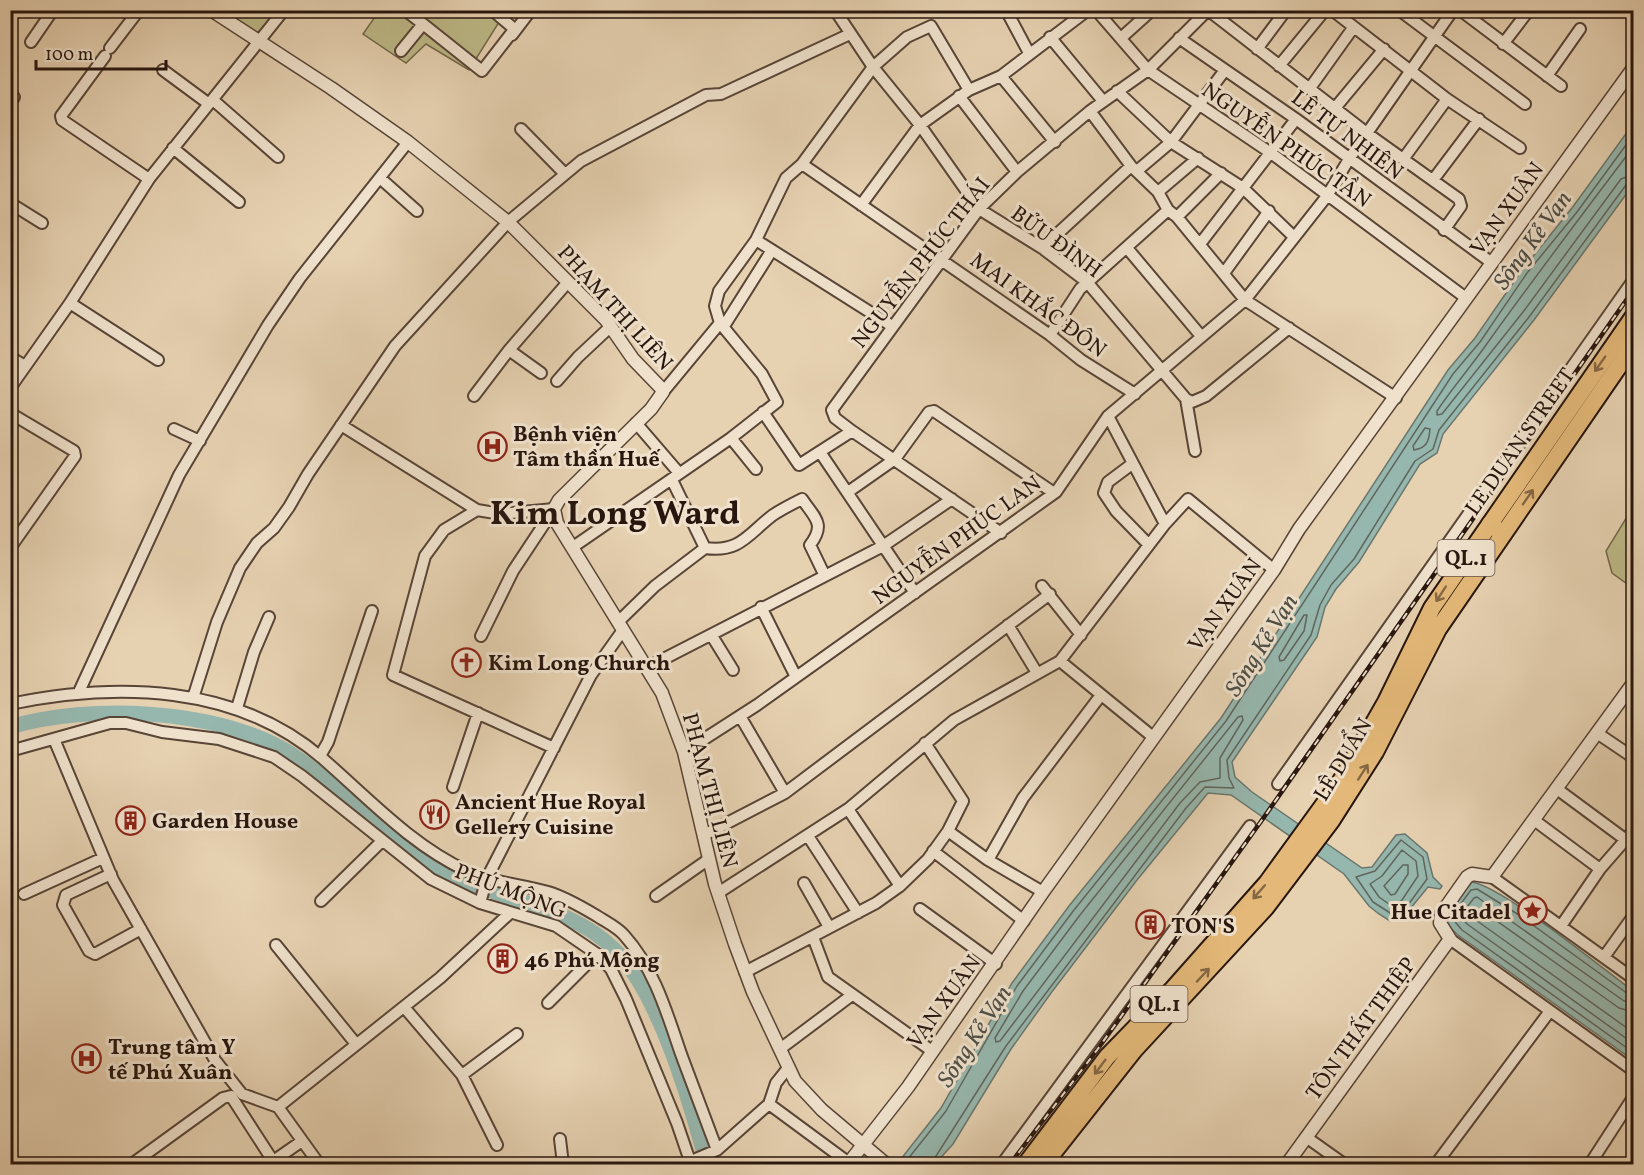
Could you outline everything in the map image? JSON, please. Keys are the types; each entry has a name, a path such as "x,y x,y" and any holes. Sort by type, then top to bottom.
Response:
{"main road":[{"name":"LE DUAN STREET","path":"1325,816 1341,781 1386,702 1432,608 1496,529 1557,425 1634,316"},
{"name":"QL.1","path":"1496,529 1634,344"},
{"name":"LÊ DUẨN","path":"1026,1164 1128,1045 1266,907 1300,851 1325,816"},
{"name":"LÊ DUẨN","path":"1044,1164 1128,1045"}],"street":[{"path":"31,42 53,10"},
{"path":"139,10 61,116 62,120 149,179"},
{"name":"PHẠM THỊ LIÊN","path":"211,10 408,142 508,222 610,327 663,392 636,423 573,484 554,509 557,523 662,693 684,752 718,893 745,972 788,1068 795,1081 808,1096 886,1164"},
{"path":"10,388 70,303 149,179 261,43 285,10"},
{"path":"405,10 482,71 531,10"},
{"path":"492,10 512,27 512,35"},
{"name":"BỬU ĐÌNH","path":"835,10 873,67 920,125 979,209 1042,248 1087,282 1186,399"},
{"path":"1006,10 1029,53"},
{"path":"861,204 920,125 959,96 1001,76 1088,10"},
{"name":"NGUYỄN PHÚC TẦN","path":"1096,10 1148,70 1271,153 1466,298"},
{"path":"1121,38 1152,10"},
{"path":"1208,10 1368,134 1404,158 1461,202 1444,230"},
{"name":"NGUYỄN PHÚC THÁI","path":"1001,532 852,431 835,418 832,410 979,209 1017,172 1090,111 1148,70 1208,10"},
{"path":"1257,49 1286,10"},
{"path":"1279,66 1325,10"},
{"path":"1399,10 1525,104"},
{"name":"NGUYỄN PHÚC LAN","path":"684,752 796,677 1054,494 1108,416 1245,300 1293,236 1327,196 1349,159 1411,69 1436,38 1453,10"},
{"path":"1460,10 1561,86"},
{"path":"1503,44 1529,10"},
{"path":"1340,12 1353,28 1411,69 1447,99 1520,148"},
{"path":"401,51 423,24"},
{"path":"573,547 731,438 777,402 762,374 722,324 715,306 719,291 756,240 782,184 802,164 873,67 907,37 931,26 969,90"},
{"path":"1310,88 1353,28"},
{"path":"1547,76 1580,29"},
{"path":"193,698 217,622 240,568 257,543 274,528 289,507 308,474 395,346 508,222 581,161 706,95 721,94 850,34"},
{"path":"1050,37 1103,101"},
{"name":"LÊ TỰ NHIÊN","path":"1179,38 1296,119 1444,230 1492,263"},
{"path":"1335,108 1384,49"},
{"name":"VẠN XUÂN","path":"848,1164 996,964 1043,892 1274,570 1299,530 1634,67"},
{"path":"163,70 211,102 278,157"},
{"path":"1042,248 1135,168 1171,142 1200,107 1225,70"},
{"path":"1001,76 1055,142"},
{"path":"1117,91 1171,142 1243,188 1293,236"},
{"path":"959,96 1017,172"},
{"path":"1404,158 1447,99"},
{"path":"1090,111 1245,300 1396,398"},
{"path":"1200,244 1296,119"},
{"path":"1433,180 1479,119"},
{"path":"521,129 565,174"},
{"path":"78,694 179,475 268,325 300,278 408,142"},
{"path":"173,148 239,202"},
{"path":"1158,192 1198,158"},
{"name":"MAI KHẮC ĐÔN","path":"802,164 942,259 1050,335 1081,360 1134,394"},
{"path":"1050,335 1087,282 1221,173"},
{"path":"380,178 417,211"},
{"path":"10,203 42,223"},
{"path":"1224,273 1269,211"},
{"path":"756,240 892,326"},
{"path":"1127,248 1200,336"},
{"path":"663,392 722,324 772,250"},
{"path":"1278,784 1634,279"},
{"path":"474,396 509,350 568,282"},
{"path":"70,303 158,360"},
{"path":"557,381 578,357 610,327"},
{"path":"1186,399 1192,402 1206,396 1289,328"},
{"path":"509,350 541,373"},
{"path":"10,357 25,366"},
{"path":"1186,399 1195,451"},
{"path":"848,492 895,459 929,412 934,411 1054,494"},
{"path":"10,412 74,451 75,456 10,548"},
{"path":"763,412 799,465 852,431"},
{"path":"1539,412 1557,425"},
{"path":"1108,416 1165,524"},
{"path":"636,423 676,476 705,548"},
{"path":"341,426 477,510 501,514 554,509"},
{"path":"174,429 200,441"},
{"path":"731,438 756,469"},
{"path":"820,452 915,593"},
{"path":"1132,464 1108,482 1104,493 1131,529 1149,545"},
{"path":"481,899 486,881 591,675 621,626 655,586 705,548 722,551 731,548 746,539 773,515 802,499 819,525 818,534 810,545 824,574"},
{"path":"648,667 712,636 824,574 883,546 952,499"},
{"path":"718,893 848,809 954,720 1060,661 1165,524 1188,499 1274,570"},
{"path":"482,636 513,571 554,509"},
{"path":"477,510 444,530 425,556 393,675 554,748"},
{"path":"704,834 785,793 1008,625 1046,590 1081,635"},
{"path":"761,607 796,677"},
{"path":"320,756 328,742 372,612"},
{"path":"237,708 254,652 269,618"},
{"path":"1008,625 1037,673"},
{"path":"712,636 733,670"},
{"path":"1060,661 1153,737"},
{"path":"1492,877 1634,682"},
{"path":"10,704 78,694 152,693 193,698 237,708 275,726 320,756 392,820 433,851 486,881 549,892 585,909 625,937 649,971 662,1000 717,1150"},
{"path":"988,860 1023,798 1101,695"},
{"path":"453,787 478,712"},
{"path":"740,716 785,793"},
{"name":"PHÚ MỘNG","path":"10,751 99,725 126,723 162,732 219,739 253,748 274,757 302,776 431,879 510,913 556,926 597,954 610,969 626,999 691,1163 717,1150 770,1104"},
{"path":"1597,732 1634,758"},
{"path":"54,739 111,874 214,1060 237,1090 248,1098 278,1107 319,1164"},
{"path":"745,972 858,913 900,886 933,851 948,831 963,801 924,743"},
{"path":"1557,789 1626,840"},
{"path":"848,809 900,886"},
{"path":"1534,820 1600,869"},
{"path":"1002,1164 1250,826"},
{"path":"1561,927 1600,869 1634,830"},
{"path":"948,831 988,860 1043,892"},
{"path":"808,836 858,913"},
{"path":"321,901 382,841"},
{"path":"933,851 1024,921"},
{"path":"24,894 104,858"},
{"path":"656,896 709,860"},
{"path":"111,874 66,895 63,905 90,951 95,954 141,929"},
{"path":"1634,979 1492,877 1472,874 1467,877 1441,914 1440,923 1450,939 1634,1071"},
{"path":"804,883 829,927"},
{"path":"920,909 996,964"},
{"path":"278,1107 440,978 510,913"},
{"path":"1604,957 1634,915"},
{"path":"813,937 828,977 932,1051"},
{"name":"TÔN THẤT THIỆP","path":"1287,1164 1450,939"},
{"path":"276,945 356,1044"},
{"path":"548,1003 597,954"},
{"path":"780,1049 852,995"},
{"path":"404,1007 462,1075 497,1145"},
{"path":"1436,1164 1550,1011"},
{"path":"462,1075 517,1034"},
{"path":"788,1068 776,1083 770,1104 848,1164"},
{"path":"132,1164 223,1098 231,1096 271,1163 302,1141"},
{"path":"1590,1164 1634,1096"},
{"path":"1306,1137 1344,1164"},
{"path":"560,1139 563,1164"}],"shaded area":[{"path":"211,11 277,11 261,43"},
{"path":"379,11 506,11 469,70 426,44 406,63 363,34"},
{"path":"1633,507 1634,585 1630,586 1612,573 1606,551"}],"water":[{"path":"1633,124 1633,185 1534,320 1443,434 1437,453 1420,464 1359,562 1336,589 1325,607 1317,637 1232,762 1235,777 1252,792 1362,868 1372,867 1396,835 1405,834 1427,853 1433,877 1442,886 1440,889 1428,887 1401,920 1390,921 1369,906 1344,874 1231,795 1208,793 1137,880 1051,993 1011,1049 953,1144 935,1164 897,1164 941,1108 1012,983 1069,906 1221,718 1448,370 1475,338 1522,270 1572,208"},
{"path":"1472,882 1487,887 1506,898 1633,991 1633,1060 1458,935 1444,922 1445,915"}],"waterway":[{"path":"10,727 42,719 77,715 152,714 225,727 259,738 288,752 309,766 407,847 450,874 557,913 596,934 630,967 657,1016 679,1072 703,1150"}],"railway":[{"path":"1010,1164 1097,1050 1262,820 1634,289"}],"place":[{"name":"Bệnh viện Tâm thần Huế","path":"492,446"},
{"name":"Kim Long Church","path":"467,662"},
{"name":"Ancient Hue Royal Gellery Cuisine","path":"434,814"},
{"name":"Garden House","path":"131,820"},
{"name":"Hue Citadel","path":"1532,911"},
{"name":"TON'S","path":"1150,925"},
{"name":"46 Phú Mộng","path":"503,959"},
{"name":"Trung tâm Y tế Phú Xuân","path":"87,1059"}],"district":[{"name":"Kim Long Ward","path":"615,512"}],"water label":[{"name":"Sông Kẻ Vạn","path":"1532,240"},
{"name":"Sông Kẻ Vạn","path":"1261,645"},
{"name":"Sông Kẻ Vạn","path":"974,1036"}]}
